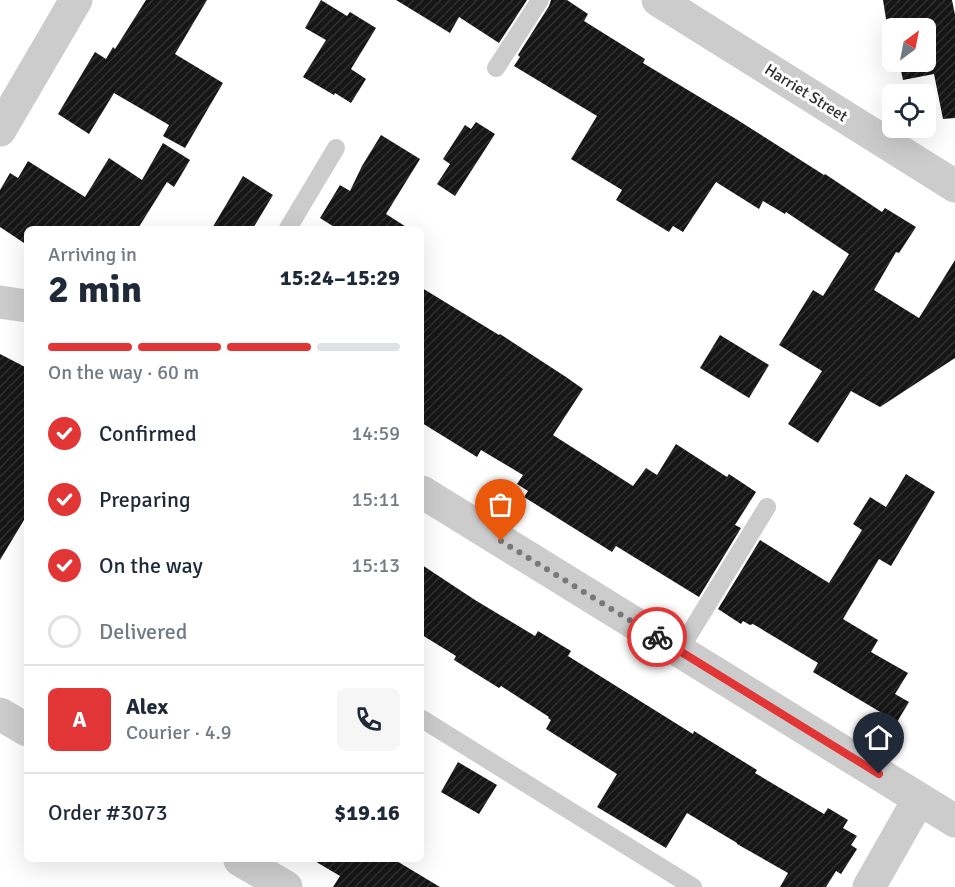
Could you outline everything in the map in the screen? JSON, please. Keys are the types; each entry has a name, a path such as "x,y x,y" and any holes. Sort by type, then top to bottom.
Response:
{"street":[{"path":"0,130 76,0"},
{"name":"Harriet Street","path":"658,0 955,186"},
{"path":"0,302 24,306"},
{"path":"424,493 955,821"},
{"path":"0,714 24,728"},
{"path":"869,887 919,799"},
{"path":"243,862 286,887"}],"lane":[{"path":"496,68 540,0"},
{"path":"289,226 336,148"},
{"path":"679,651 767,507"},
{"path":"424,720 693,887"}],"building":[{"path":"146,0 207,0 175,54 223,83 185,148 163,136 169,125 114,93 89,134 58,114 95,52 106,59 113,47 115,49"},
{"path":"321,0 347,16 350,12 376,28 351,69 366,79 351,103 303,77 326,40 305,28"},
{"path":"396,0 527,0 499,43 459,17 450,33"},
{"path":"551,0 567,0 588,14 584,21 645,59 643,63 825,174 882,212 885,208 916,227 899,253 896,252 874,290 919,318 955,260 955,358 880,407 851,391 818,443 788,424 822,371 779,345 813,290 823,296 849,254 786,212 785,214 763,201 759,209 716,182 683,232 673,226 669,232 616,200 622,190 571,159 597,116 514,66 520,57 518,55"},
{"path":"883,0 952,0 955,15 955,118 943,119 934,74 903,80 901,72 936,72 936,18 886,18"},
{"path":"476,122 495,134 455,196 437,184 450,164 443,159 465,125 471,129"},
{"path":"381,135 420,159 386,214 405,226 333,226 320,218 340,185 350,191"},
{"path":"163,143 190,160 174,187 167,182 140,226 24,226 24,243 0,227 0,190 10,173 18,178 28,161 85,197 109,158 142,180"},
{"path":"243,176 273,195 254,226 213,226"},
{"path":"424,289 500,334 583,389 553,435 633,486 646,468 657,475 676,444 727,477 729,474 756,492 735,525 741,528 699,597 616,546 612,552 524,497 528,491 517,484 523,475 481,450 477,457 424,424"},
{"path":"720,335 769,365 749,398 700,368"},
{"path":"0,354 24,366 24,520 0,560"},
{"path":"906,474 935,492 891,566 879,559 843,619 878,640 871,652 908,673 895,694 909,702 897,722 813,672 818,663 753,624 750,625 743,621 741,624 718,609 760,540 829,583 862,530 853,524 870,497 886,507"},
{"path":"424,566 535,636 538,631 571,651 568,656 693,734 694,731 757,770 755,773 824,814 828,808 848,820 843,828 857,836 851,845 857,849 841,874 836,871 826,887 780,887 788,873 687,813 666,848 597,807 617,774 546,729 551,720 549,717 501,686 499,688 454,660 456,656 424,636"},
{"path":"458,762 497,785 479,814 441,792"},
{"path":"316,862 398,862 440,887 333,887 340,876"}],"way so far":[{"path":"501,541 657,637"}],"route":[{"path":"657,637 879,774"}]}
